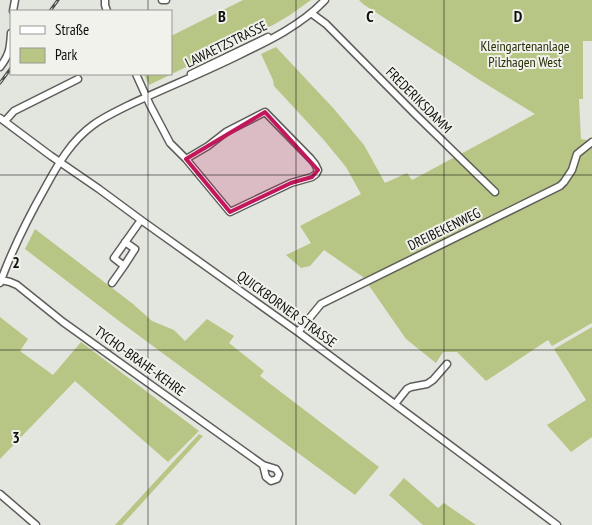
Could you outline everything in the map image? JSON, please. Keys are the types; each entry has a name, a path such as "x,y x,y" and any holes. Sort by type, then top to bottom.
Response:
{"street":[{"name":"LAWAETZSTRASSE","path":"1,282 26,223 60,162 72,144 93,125 198,70 260,40 286,30 312,13 325,0"},
{"name":"FREDERIKSDAMM","path":"318,8 326,24"},
{"name":"FREDERIKSDAMM","path":"312,13 326,24 495,192"},
{"path":"0,67 9,52 10,42"},
{"path":"136,75 170,143 186,159 230,212 291,183 312,177 318,170 311,159 265,112 226,132 208,146 186,159"},
{"path":"3,120 14,111 78,78"},
{"name":"QUICKBORNER STRASSE","path":"3,120 298,332 556,525"},
{"name":"DREIBEKENWEG","path":"298,332 321,304 560,186 572,170 577,154 592,142"},
{"path":"124,266 114,258 141,220"},
{"path":"112,283 135,249 126,242"},
{"name":"TYCHO-BRAHE-KEHRE","path":"1,282 10,282 17,286 63,322 263,465"},
{"path":"395,404 407,389 428,384 447,364"},
{"path":"0,494 36,525"}],"highlighted area":[{"path":"265,112 318,170 312,177 291,183 230,212 186,159"}],"green space":[{"path":"243,0 311,0 273,25 172,74 172,36"},
{"name":"Kleingartenanlage Pilzhagen West","path":"359,0 592,0 592,41 583,41 583,99 579,99 581,139 592,141 592,323 552,346 548,340 486,381 457,352 443,352 436,363 406,339 363,277 324,250 310,266 301,268 286,255 311,243 300,226 361,194 346,167 274,86 261,54 276,47 334,109 364,145 385,183 407,173 412,180 535,114 478,79"},
{"path":"144,75 170,75 149,85"},
{"path":"35,229 133,304 152,321 174,330 185,341 207,319 234,336 229,343 264,371 260,376 379,467 355,495 119,321 25,249"},
{"path":"0,317 28,339 20,351 53,375 81,342 199,431 168,462 75,381 0,459"},
{"path":"592,327 592,437 571,452 547,425 586,400 554,349"},
{"path":"199,434 203,436 122,525 115,525"},
{"path":"404,478 438,508 444,503 476,525 423,525 389,495"}],"railway":[{"path":"51,10 58,0"},
{"path":"0,83 10,69"}]}
